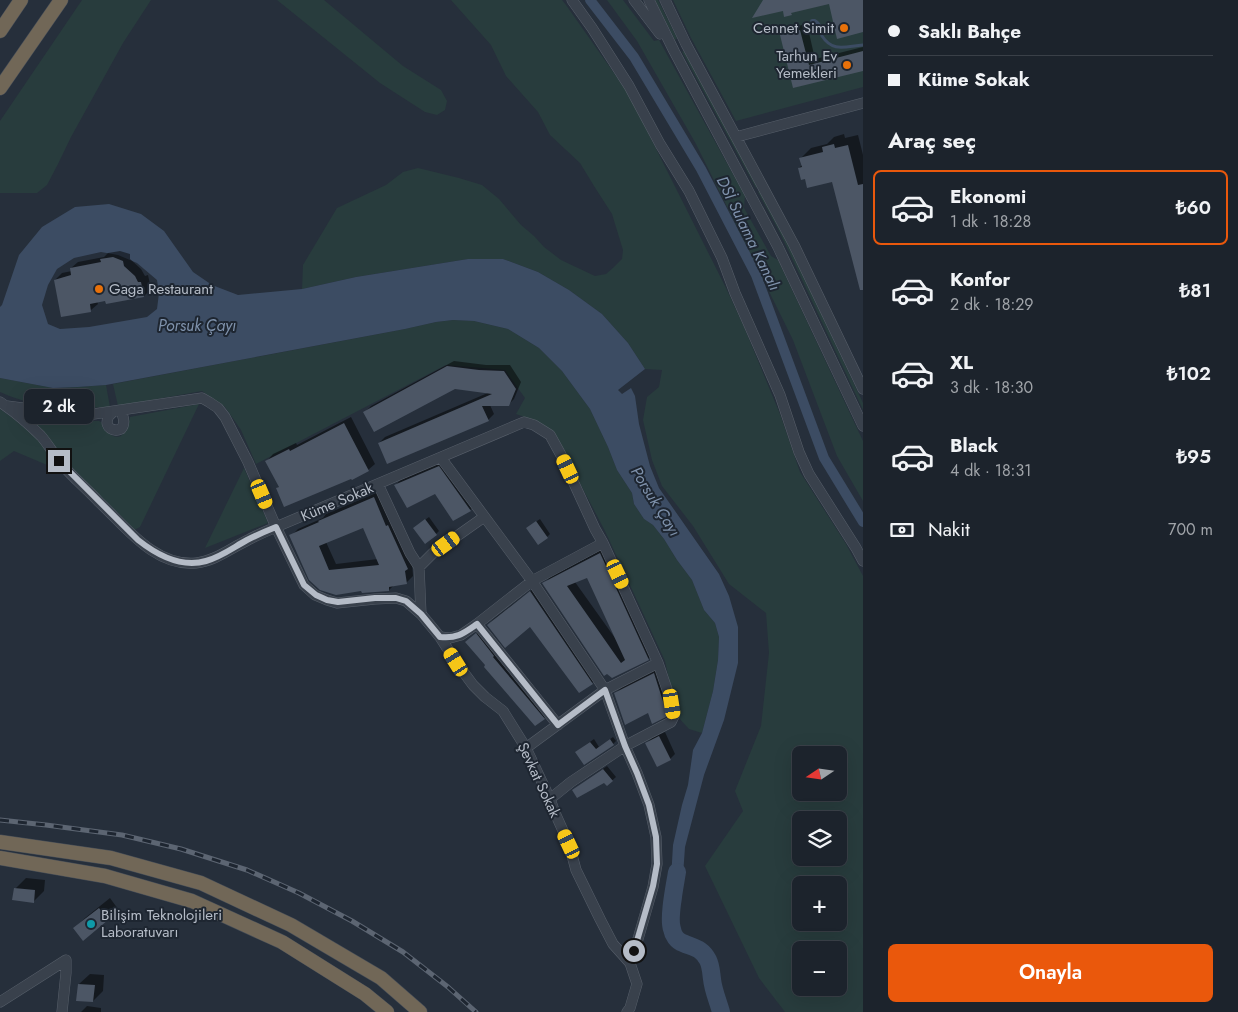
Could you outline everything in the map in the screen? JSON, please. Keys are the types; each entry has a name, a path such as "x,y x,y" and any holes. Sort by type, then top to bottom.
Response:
{"highway":[{"path":"0,32 22,0"},
{"path":"0,88 61,0"},
{"path":"0,842 111,858 201,883 291,925 381,978 420,1012"},
{"path":"0,858 105,876 192,901 282,942 365,994 387,1012"}],"street":[{"path":"572,0 629,86 660,144 689,191 722,258 735,293 780,395 799,452 809,474 863,561"},
{"path":"634,0 674,51"},
{"path":"649,0 778,247 863,426"},
{"path":"665,0 686,44 794,245 863,389"},
{"path":"674,51 686,44"},
{"path":"736,136 863,103"},
{"name":"Şevkat Sokak","path":"3,404 87,415 202,398 218,408 248,462 304,585 316,595 338,602 375,598 396,598 406,601 421,614 440,637 473,685 503,711 526,748 550,799 569,844 576,870 600,919 613,944 630,963"},
{"name":"Küme Sokak","path":"3,404 22,418 42,438 72,475 138,540 161,556 195,563 219,556 247,540 276,527 524,422 534,424 550,436 561,455 658,663 672,704 674,716 672,722 625,746"},
{"path":"441,458 532,581 605,690 649,805 656,837 657,864 651,895 630,963 637,984 627,1012"},
{"path":"378,484 410,553 419,567 421,614"},
{"path":"419,567 433,553 484,517"},
{"path":"440,637 450,638 461,635 532,581 603,543"},
{"path":"477,624 558,725"},
{"path":"526,748 605,690 658,663"},
{"path":"550,799 571,782 625,746"},
{"path":"0,1002 66,960 62,1012"}],"green space":[{"path":"82,0 151,0 123,43 47,185 37,193 0,193 0,121"},
{"path":"277,0 324,0 403,66 441,90 447,101 445,110 437,115 425,112 380,83"},
{"path":"451,0 562,0 628,93 744,327 780,414 800,472 846,544 863,576 863,1012 785,1012 759,978 705,866 743,811 735,791 761,726 769,653 766,613 729,584 693,526 662,486 652,460 643,420 647,397 659,387 662,370 645,369 628,343 602,314 569,290 538,272 503,259 468,259 356,277 302,289 303,265 337,208 386,185 403,172 418,168 482,185 499,199 521,225 544,247 561,260 595,276 606,274 622,259 623,250 612,214 580,163 550,135 538,112 506,76 491,45"},
{"path":"607,0 623,0 654,41 659,40 745,196 744,208 771,256 778,260 863,441 863,501 837,456 793,340 696,144 637,41"},
{"path":"655,0 658,0 677,38 675,40"},
{"path":"673,0 863,0 863,87 736,121 691,38"},
{"path":"684,51 758,187 756,188 682,52"},
{"path":"760,190 783,232 863,403 863,410 780,233 758,192"},
{"path":"453,320 474,321 508,329 539,348 562,371 590,409 617,470 632,493 634,504 644,519 653,525 664,539 692,580 704,610 715,623 719,637 718,660 713,691 702,733 689,729 677,716 665,661 605,531 553,432 541,423 516,414 525,398 505,370 446,365 256,464 241,430 225,407 202,391 118,406 113,384"},
{"path":"0,378 53,388 106,385 110,407 54,406 27,401 0,392"},
{"path":"199,404 140,527 134,530 77,474 46,435 26,415 31,414 58,420 99,421 105,430 116,437 123,434 126,430 130,417"},
{"path":"0,409 46,447 54,460 54,468 14,451 0,461"},
{"path":"244,468 268,523 205,548"}],"water":[{"path":"810,20 817,20 821,25 824,34 822,36 814,30"},
{"name":"Porsuk Çayı","path":"109,204 141,214 164,231 193,272 212,285 238,295 302,289 356,277 468,259 503,259 538,272 569,290 602,314 628,343 645,369 618,390 622,394 631,388 635,396 639,424 650,466 659,488 719,574 729,596 738,627 738,663 724,720 704,775 685,847 681,904 675,905 671,879 673,845 688,785 693,750 702,733 713,691 718,660 719,637 715,623 704,610 692,580 664,539 653,525 644,519 634,504 632,493 617,470 590,409 562,371 539,348 508,329 474,321 453,320 106,385 53,388 0,378 0,307 19,255 42,227 75,207","holes":["101,252 118,255 137,263 157,280 159,293 157,309 147,317 89,327 60,329 48,324 42,305 48,285 57,269 74,258"]}],"building":[{"path":"763,0 863,0 863,32 837,39 829,4 791,13 792,15 784,17 783,11 752,18"},
{"path":"800,30 809,65 863,51 863,71 793,88 780,35"},
{"path":"834,144 835,148 848,145 858,185 863,184 863,290 860,290 832,182 807,188 805,179 801,180 798,168 802,167 799,158 823,152 822,147"},
{"name":"Gaga Restaurant","path":"113,257 123,261 124,266 135,276 138,282 141,282 144,297 106,304 105,301 90,304 91,312 61,317 54,280 71,275 70,268 101,262 100,259"},
{"path":"447,366 504,371 516,389 509,406 482,406 489,421 387,464 378,443 492,394 455,389 374,432 363,412"},
{"path":"344,423 369,471 352,480 284,507 276,488 279,487 265,461 289,449 290,451"},
{"path":"439,466 471,511 453,521 435,494 407,508 394,485"},
{"path":"374,497 386,526 388,525 408,569 405,571 407,584 389,587 389,591 362,593 361,591 336,595 320,590 309,580 289,535","holes":["363,528 379,565 329,570 319,546"]},
{"path":"425,519 437,535 425,544 413,528"},
{"path":"536,521 548,538 538,545 526,528"},
{"path":"600,553 649,660 612,678 607,674 604,676 542,583","holes":["587,578 625,660 621,663 567,586"]},
{"path":"530,591 593,684 579,693 530,627 505,648 487,625"},
{"path":"476,633 493,657 545,719 535,726 484,667 485,665 465,642"},
{"path":"654,673 667,714 666,717 652,724 648,713 625,725 614,693"},
{"path":"659,736 671,760 657,767 645,743"},
{"path":"610,739 614,745 584,765 575,752 590,742 596,749"},
{"path":"603,769 613,781 607,786 604,783 577,798 572,790"},
{"path":"14,888 35,890 34,903 12,900"},
{"name":"Bilişim Teknolojileri Laboratuvarı","path":"99,908 108,920 83,941 73,928"},
{"path":"78,984 95,985 93,1002 76,1001"}],"waterway":[{"name":"DSİ Sulama Kanalı","path":"590,0 634,57 701,169 756,275 824,458 863,522"},
{"path":"822,36 835,47 863,45"},
{"name":"Porsuk Çayı","path":"677,872 671,910 673,931 679,941 697,949 706,956 710,965 713,987 721,1012"}],"railway":[{"path":"0,820 122,835 181,849 247,870 299,893 352,921 403,952 448,987 476,1012"}],"place":[{"name":"Cennet Simit","path":"844,28"},
{"name":"Tarhun Ev Yemekleri","path":"847,65"},
{"name":"Gaga Restaurant","path":"99,289"},
{"name":"Bilişim Teknolojileri Laboratuvarı","path":"91,924"}],"route":[{"path":"59,461 138,540 161,556 183,562 195,563 206,561 276,527 304,585 316,595 338,602 375,598 396,598 406,601 421,614 440,637 450,638 461,635 477,624 558,725 605,690 649,805 656,837 657,864 653,886 634,951"}]}
